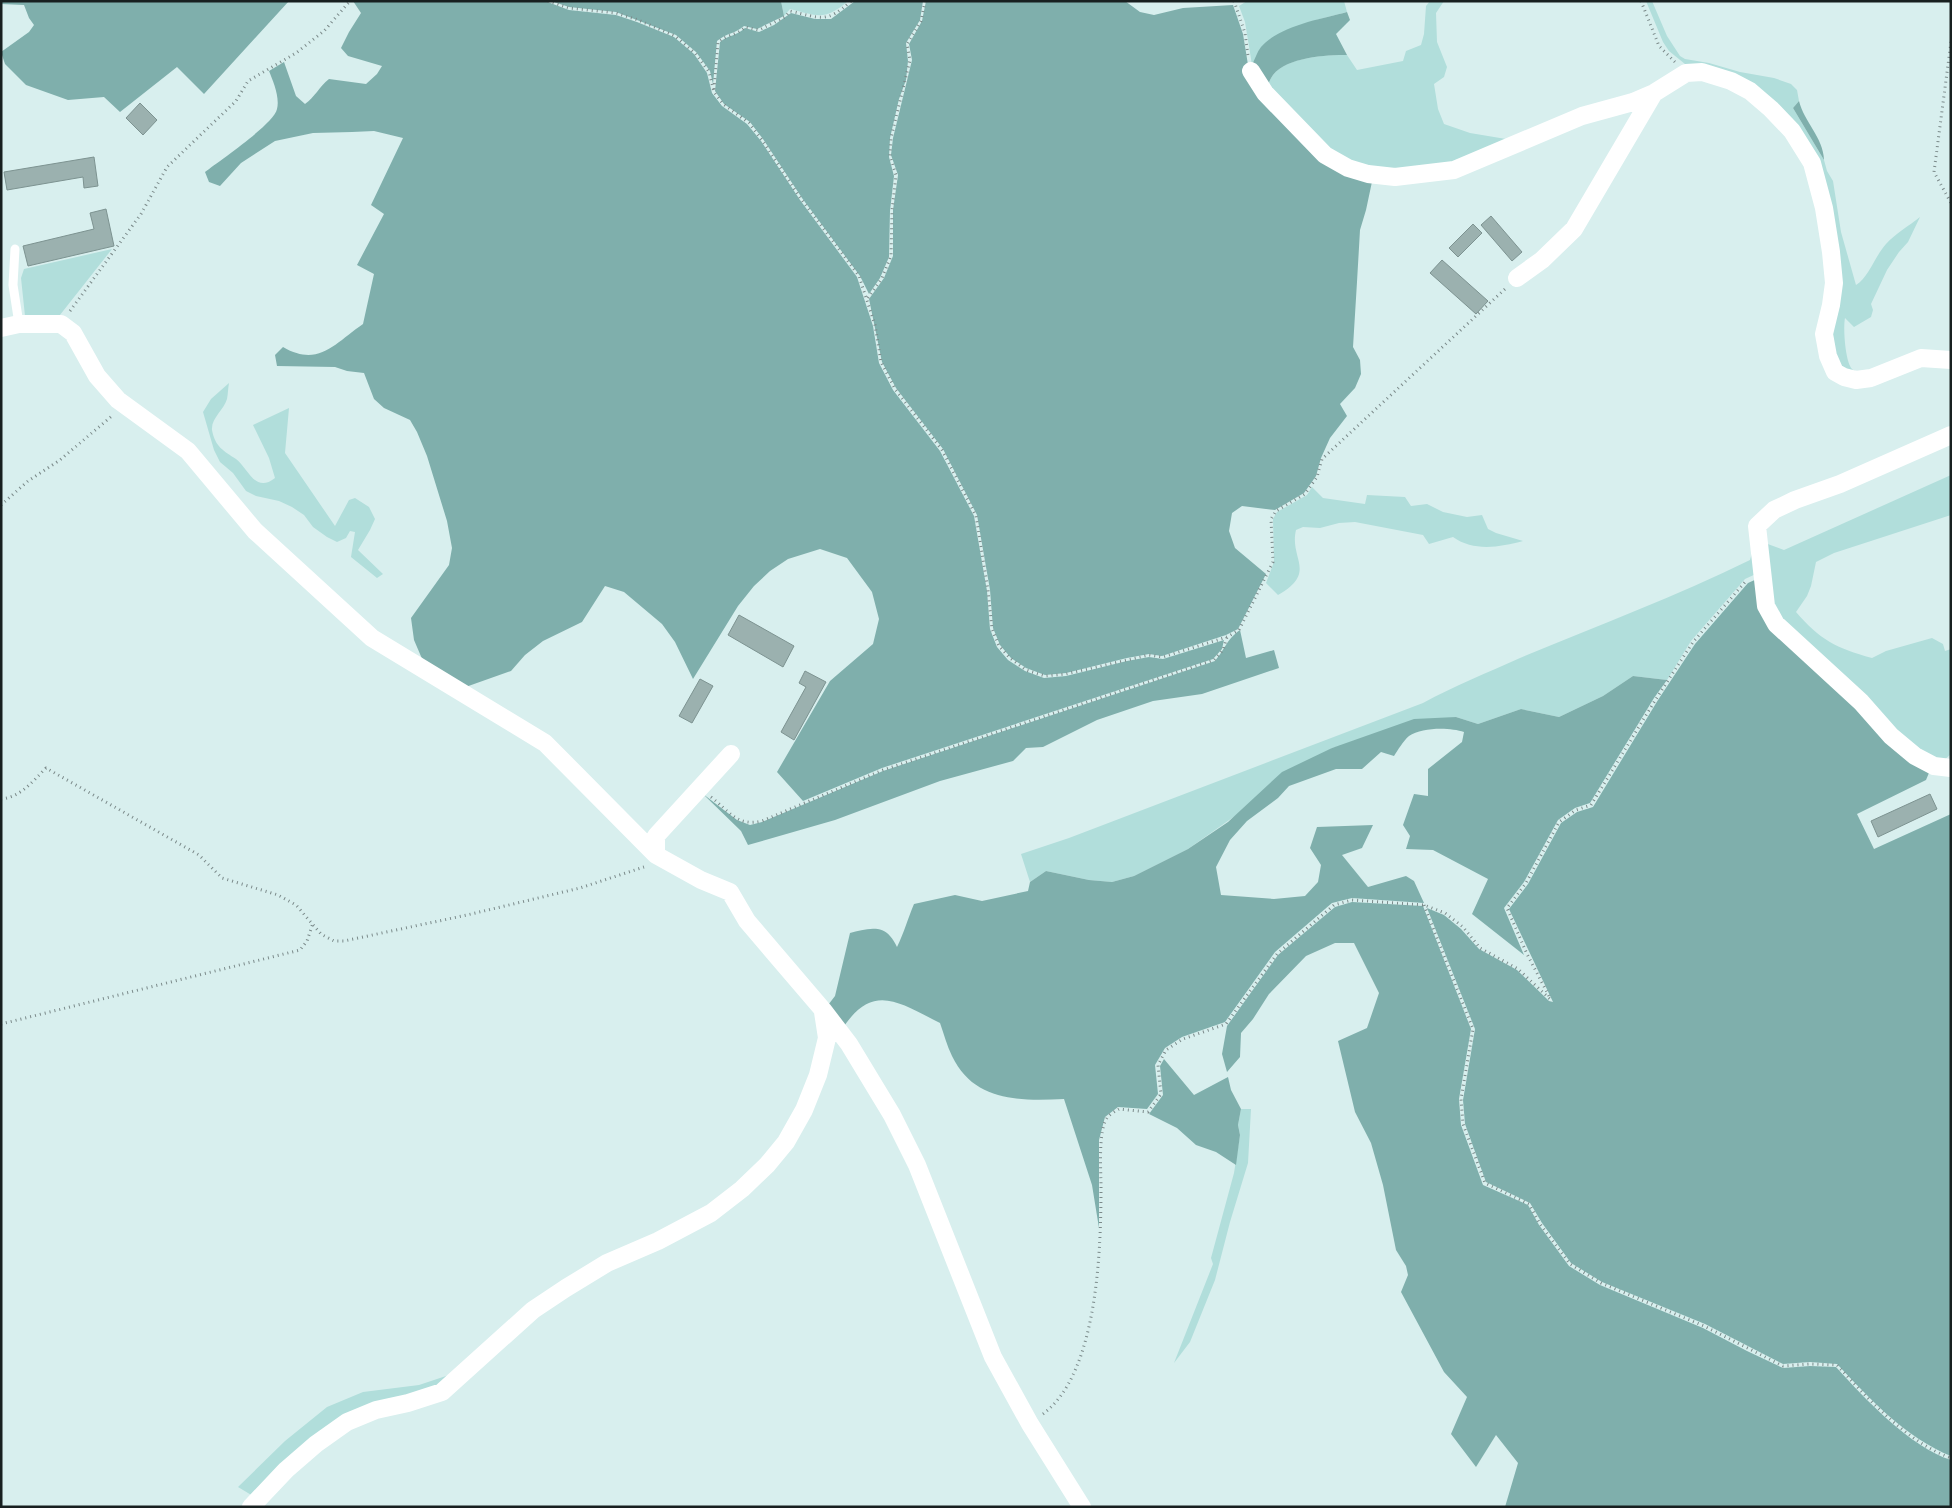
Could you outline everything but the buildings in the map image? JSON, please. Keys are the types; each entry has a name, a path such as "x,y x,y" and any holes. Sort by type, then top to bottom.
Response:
{"street":[{"path":"1251,71 1265,93 1324,155 1348,168 1368,174 1395,177 1454,170 1582,116 1633,102 1654,93 1686,72 1702,72 1716,75 1750,91 1792,131 1812,163 1824,208 1831,252 1834,283 1824,334 1828,356 1835,372 1856,380 1871,378 1921,358 1951,360"},
{"path":"1517,278 1542,260 1574,228 1654,93"},
{"path":"1,328 19,324 61,324 73,333 97,376 118,400 188,451 255,531 372,638 545,743 656,855 701,880 730,892 747,921 823,1010 854,1052 892,1115 917,1165 993,1357 1030,1424 1082,1507"},
{"path":"1951,435 1774,510 1757,526 1764,574 1766,606 1776,624 1861,702 1891,736 1909,751 1934,766 1951,768"},
{"path":"656,855 656,836 731,754"},
{"path":"251,1507 286,1470 316,1444 347,1422 376,1410 408,1403 442,1392 533,1310 607,1263 658,1241 712,1214 742,1189 768,1165 786,1142 804,1110 818,1075 827,1038 823,1010"}],"lane":[{"path":"15,249 12,284 19,324"}],"path":[{"path":"61,324 141,214 168,167 236,101 248,81 296,53 324,31 350,1"},
{"path":"548,1 569,8 616,13 675,36 700,59 708,72 714,92 724,104 748,123 762,140 801,199 859,276 875,325 881,362 894,389 942,450 976,516 988,590 992,629 999,646 1010,658 1026,670 1045,676 1066,674 1149,655 1162,657 1227,637 1239,630 1273,562 1271,519 1276,511 1305,494 1317,477 1322,459 1517,278"},
{"path":"714,92 718,42 726,35 738,34 745,27 759,30 779,21 790,11 816,17 830,17 851,1"},
{"path":"867,298 882,278 891,256 892,211 896,175 890,156 892,138 910,60 907,44 921,21 924,1"},
{"path":"1234,1 1245,33 1251,71"},
{"path":"1641,1 1659,46 1686,72"},
{"path":"1951,42 1934,172 1951,203"},
{"path":"1,506 28,481 60,460 125,405"},
{"path":"1030,1424 1052,1408 1071,1380 1079,1364 1088,1328 1101,1228 1101,1140 1106,1118 1119,1109 1148,1112 1161,1094 1158,1066 1166,1050 1183,1039 1226,1024 1277,954 1334,905 1352,900 1424,905 1446,913 1463,927 1480,948 1518,969 1550,999 1506,908 1526,883 1559,822 1576,810 1591,805 1693,642 1747,580 1764,574"},
{"path":"699,788 738,819 750,824 762,821 882,770 1214,660 1223,650 1227,637"},
{"path":"1,799 12,798 24,791 46,768 199,855 222,878 278,895 296,905 321,934 334,941 344,941 467,915 580,888 644,867 656,855"},
{"path":"1424,905 1473,1029 1461,1099 1463,1124 1485,1183 1529,1204 1540,1224 1570,1264 1601,1283 1704,1326 1783,1366 1837,1365 1857,1388 1896,1424 1922,1443 1951,1458"},
{"path":"1,1024 300,950 307,941 312,923"}],"shaded area":[{"path":"1,1 289,1 204,94 177,67 120,112 104,97 68,100 26,85 5,64 1,52 29,32 34,25 24,5 1,4"},
{"path":"353,1 545,1 569,10 616,15 674,37 694,54 707,73 712,93 722,106 747,124 761,141 800,200 857,277 873,326 879,363 893,390 940,451 974,516 987,591 990,629 997,647 1008,660 1025,671 1044,678 1066,676 1149,657 1163,659 1224,640 1222,649 1213,659 882,768 803,801 777,772 830,681 873,644 879,619 872,592 847,558 820,549 788,559 770,571 754,586 738,606 693,679 675,642 662,624 624,592 605,586 582,622 543,641 525,655 511,671 460,689 426,668 414,640 411,618 449,565 452,548 447,521 427,456 417,432 410,420 384,408 374,399 364,373 335,367 277,366 275,355 283,347 296,353 317,354 335,345 363,324 374,274 357,265 384,214 371,205 403,138 374,131 313,133 275,141 241,163 220,186 209,182 205,172 257,133 274,116 278,99 269,71 284,62 296,96 305,104 329,79 366,84 377,74 382,66 348,56 341,48 361,13"},
{"path":"551,1 781,1 784,16 757,29 744,26 717,41 713,84 710,71 696,52 676,35 616,12 569,7"},
{"path":"781,1 848,1 827,14 815,15 790,9 784,16"},
{"path":"855,1 923,1 920,20 906,43 908,61 906,80 899,99 890,138 889,157 894,176 890,211 889,257 880,278 869,294 860,276 802,198 763,139 750,122 724,104 715,91 720,42 723,40 739,33 745,28 759,32 774,25 791,13 815,19 831,19"},
{"path":"926,1 1125,1 1140,12 1154,15 1183,8 1233,5 1243,34 1249,71 1312,146 1373,177 1360,230 1353,347 1360,360 1361,374 1355,388 1340,404 1347,416 1330,438 1321,458 1316,476 1304,493 1275,510 1242,506 1232,513 1229,531 1235,548 1266,574 1238,629 1226,635 1162,656 1149,654 1066,673 1045,675 1026,668 1011,658 1000,645 993,628 990,590 977,515 943,449 896,388 882,362 869,299 884,278 893,256 893,210 898,175 891,155 893,138 912,60 909,44 922,21"},
{"path":"1247,1 1344,1 1347,12 1316,20 1252,65 1245,22 1239,6"},
{"path":"1430,1 1444,1 1436,13 1437,42 1447,67 1444,77 1434,84 1438,109 1444,124 1470,133 1512,140 1451,166 1404,173 1340,160 1266,89 1272,77 1279,69 1287,64 1307,58 1347,55 1357,70 1403,61 1406,51 1421,45 1424,34 1426,6"},
{"path":"1646,1 1652,1 1667,36 1680,56 1685,59 1774,78 1791,84 1797,90 1799,101 1793,108 1824,160 1827,171 1833,181 1841,232 1856,285 1865,277 1886,244 1920,217 1908,242 1887,270 1871,304 1873,310 1871,317 1854,327 1845,318 1844,336 1848,359 1852,369 1863,375 1838,366 1832,331 1840,304 1829,206 1782,109 1685,64 1669,51 1663,42"},
{"path":"1347,12 1350,20 1336,34 1347,55 1307,58 1288,64 1273,75 1266,89 1252,65 1261,47 1278,34 1289,29"},
{"path":"1799,101 1801,109 1820,144 1824,160 1793,108"},
{"path":"112,249 56,320 25,316 21,278 24,269"},
{"path":"229,383 227,399 212,426 213,436 218,445 236,459 252,478 262,483 268,482 275,478 269,458 253,425 289,408 285,453 335,526 349,500 355,498 369,507 375,519 358,550 383,574 377,578 351,557 355,532 350,531 346,538 337,542 327,537 313,527 304,515 292,507 246,491 233,473 220,462 214,450 203,412 211,399"},
{"path":"1951,475 1951,515 1834,553 1816,562 1807,596 1796,612 1813,630 1830,642 1848,651 1872,658 1886,651 1932,638 1943,644 1945,651 1951,649 1951,754 1943,761 1923,756 1776,617 1765,543 1784,550"},
{"path":"1312,487 1323,498 1365,504 1367,495 1405,497 1411,506 1427,504 1443,512 1467,517 1482,515 1488,529 1523,541 1487,547 1470,545 1453,537 1429,544 1423,535 1355,522 1339,523 1320,528 1303,527 1296,530 1295,540 1299,565 1297,579 1290,587 1278,595 1266,583 1274,562 1273,519 1277,512 1307,495"},
{"path":"1754,546 1758,573 1745,579 1691,641 1667,680 1633,676 1603,696 1559,717 1521,709 1478,724 1456,717 1332,748 1188,849 1134,876 1112,882 1089,880 1046,871 1030,882 1021,854 1069,838 1423,703 1520,658 1722,574 1750,560"},
{"path":"1759,578 1763,613 1931,768 1926,780 1857,814 1874,849 1951,814 1951,1456 1919,1439 1904,1428 1876,1404 1837,1364 1810,1362 1783,1364 1705,1324 1602,1282 1571,1263 1530,1203 1486,1182 1465,1124 1463,1100 1475,1029 1427,908 1444,915 1461,929 1479,949 1517,970 1549,1001 1553,1002 1509,909 1528,884 1561,823 1577,812 1593,807 1658,700 1695,644 1748,583"},
{"path":"1240,630 1246,658 1274,650 1279,668 1202,694 1153,701 1097,720 1043,747 1026,748 1013,761 940,781 835,820 748,845 741,831 703,794 737,820 750,825 762,822 883,771 1215,661 1229,641"},
{"path":"1633,676 1667,680 1590,803 1575,808 1558,820 1524,882 1504,908 1524,955 1472,914 1488,879 1433,850 1406,849 1410,836 1403,825 1414,794 1428,796 1428,769 1462,742 1464,732 1451,729 1428,729 1415,733 1405,740 1394,756 1381,752 1362,769 1336,769 1289,786 1278,798 1247,821 1230,840 1216,867 1221,895 1274,899 1305,896 1318,882 1321,865 1310,848 1317,827 1373,825 1362,848 1342,855 1368,887 1406,876 1414,881 1424,903 1352,898 1332,903 1275,952 1225,1022 1182,1037 1165,1048 1155,1065 1158,1094 1147,1109 1118,1107 1105,1117 1099,1140 1099,1228 1092,1185 1064,1099 1031,1100 1000,1096 986,1090 961,1071 950,1052 940,1023 898,1003 886,1000 875,1001 864,1006 852,1015 841,1031 825,1009 835,996 850,933 871,929 881,930 891,937 897,947 914,904 955,895 982,901 1028,891 1030,882 1046,871 1089,880 1112,882 1134,876 1188,849 1228,822 1282,772 1332,748 1414,719 1456,717 1478,724 1521,709 1559,717 1603,696"},
{"path":"1352,902 1423,906 1471,1029 1459,1099 1461,1125 1483,1185 1528,1205 1539,1225 1569,1266 1600,1285 1703,1328 1783,1368 1836,1367 1874,1407 1904,1433 1935,1454 1951,1460 1951,1507 1505,1507 1518,1463 1496,1435 1476,1467 1451,1434 1467,1397 1444,1372 1401,1292 1408,1275 1406,1266 1396,1250 1383,1185 1371,1143 1355,1112 1338,1041 1367,1028 1379,993 1354,943 1335,943 1306,956 1269,994 1253,1019 1241,1033 1240,1057 1227,1072 1222,1054 1227,1026 1278,955 1335,907"},
{"path":"1164,1059 1194,1095 1228,1077 1231,1090 1241,1109 1238,1125 1240,1135 1236,1165 1216,1152 1196,1145 1177,1128 1149,1114 1163,1095 1160,1066"},
{"path":"1241,1109 1251,1109 1248,1163 1215,1280 1190,1342 1174,1363 1213,1264 1211,1258 1234,1173 1240,1135 1238,1125"},
{"path":"458,1372 441,1384 373,1406 253,1496 238,1487 285,1441 327,1407 363,1392 419,1385"}]}
